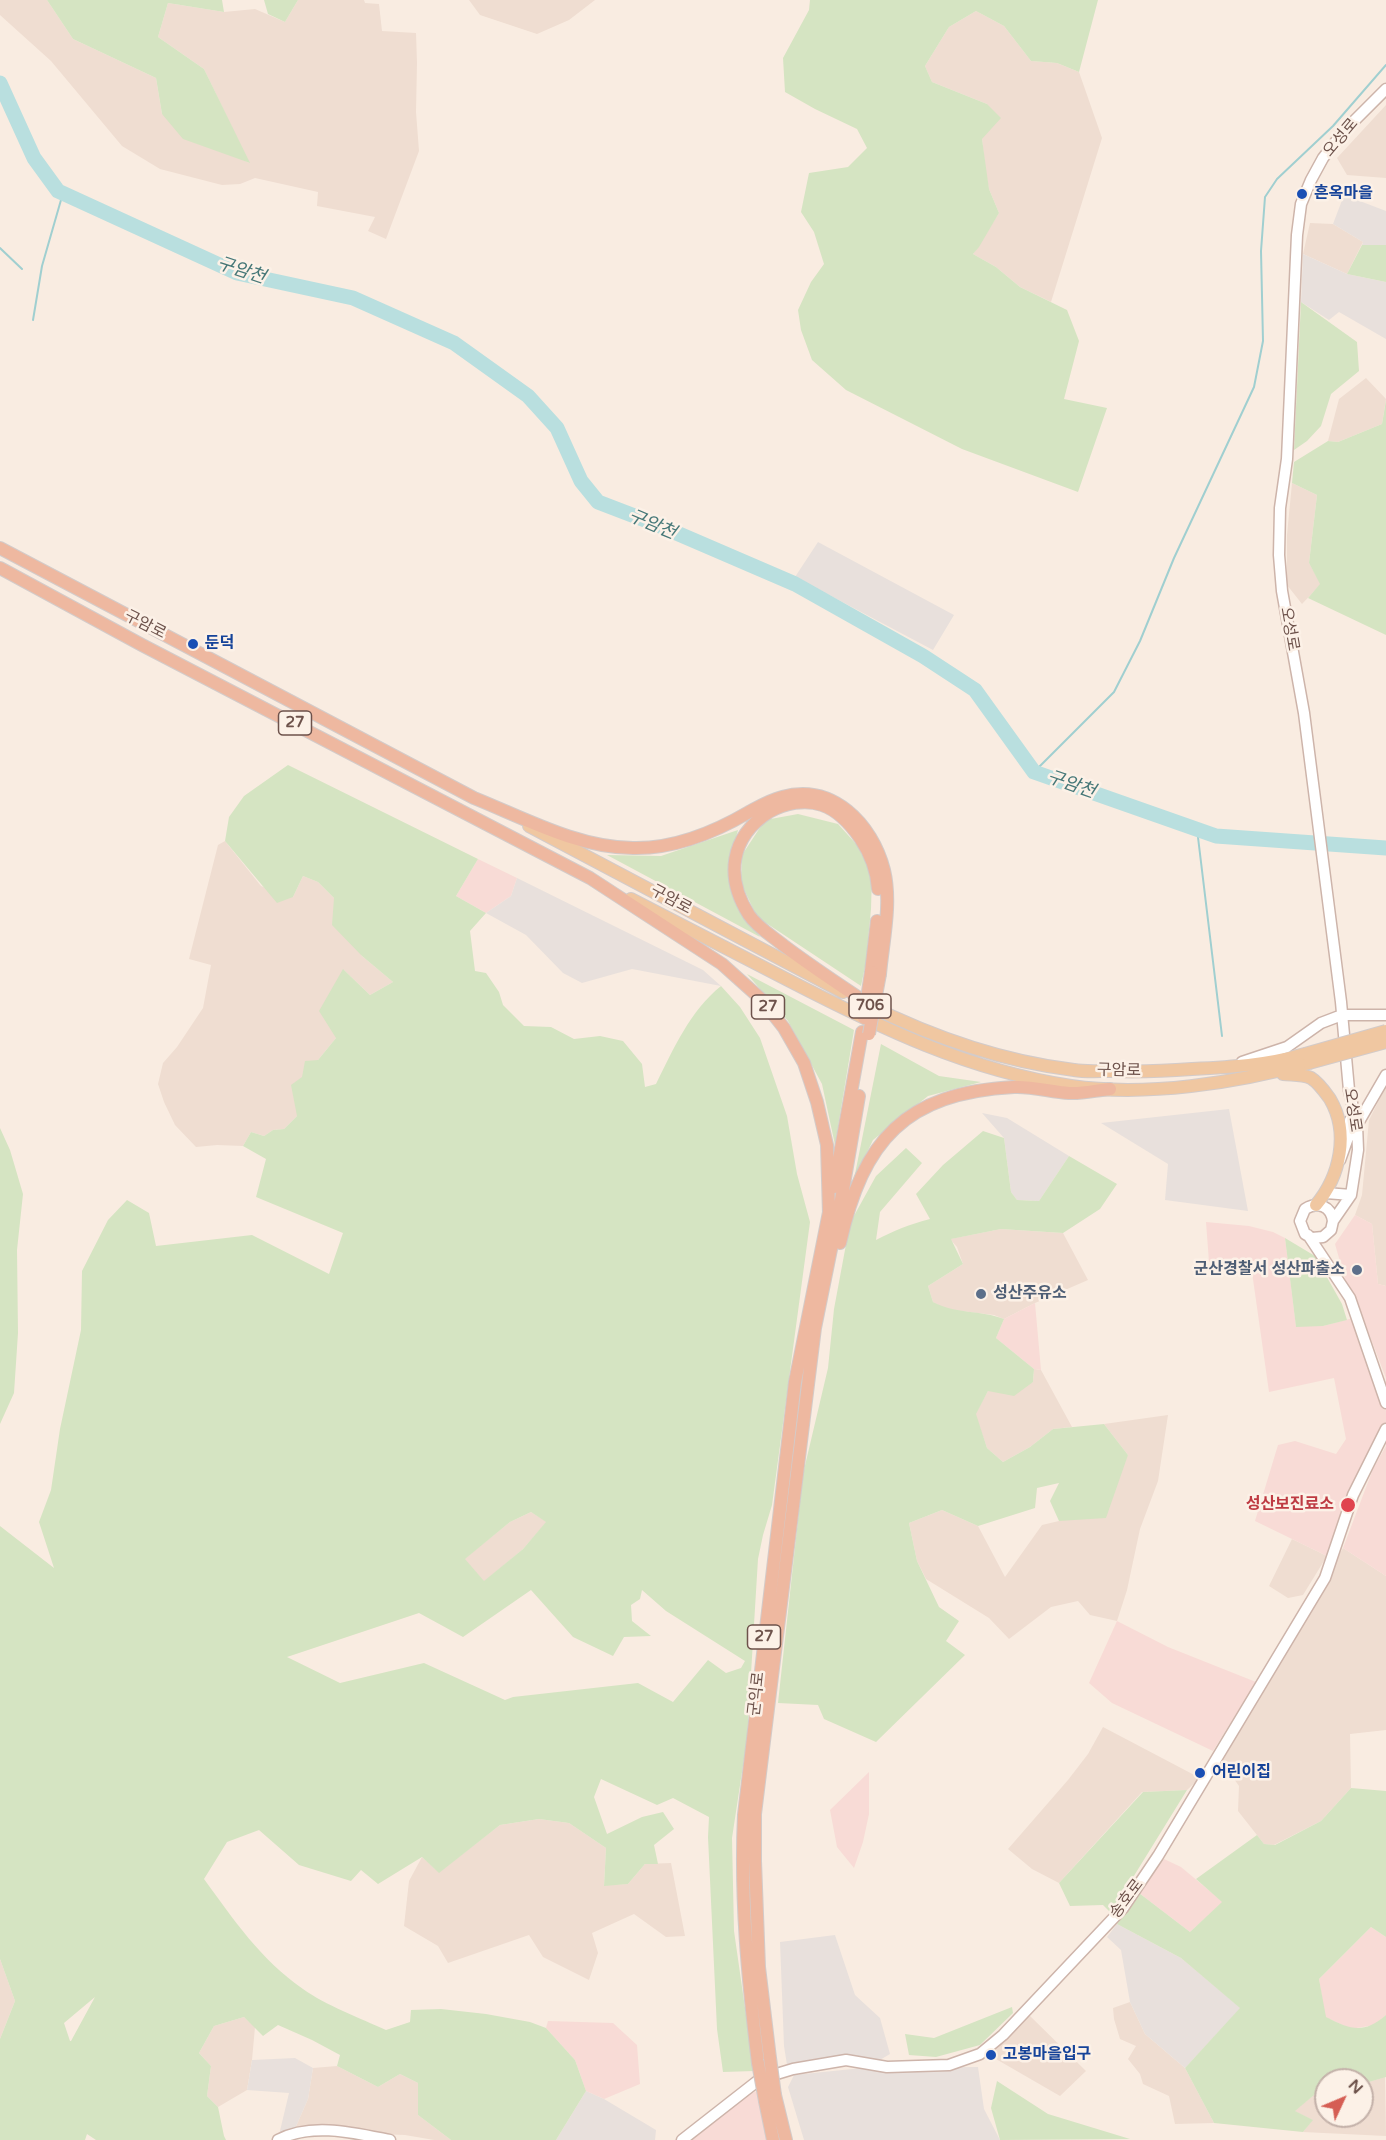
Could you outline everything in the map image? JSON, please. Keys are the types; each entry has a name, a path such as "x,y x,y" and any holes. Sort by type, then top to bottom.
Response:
{"highway":[{"path":"0,541 44,573"},
{"name":"구암로","path":"0,548 474,798"},
{"name":"구암로","path":"0,570 590,878"},
{"name":"27","path":"474,798 555,831 603,846 634,848 664,846 698,836 783,796 804,794 834,800 855,817 871,838 884,871 887,898 875,973"},
{"path":"829,1214 865,1033 875,973 879,907 877,878 868,850 854,830 839,815 822,805 799,802 780,806 756,821 741,838 734,864 736,887 750,916 766,932 803,960 870,1005"},
{"name":"27","path":"590,878 722,964 761,999 784,1028 804,1064 817,1102 827,1145 829,1214"},
{"name":"27","path":"812,1355 815,1328 843,1190 865,1033"},
{"path":"812,1355 823,1319 849,1206 864,1169 889,1133 918,1110 942,1099 959,1095 1016,1087 1071,1093 1110,1089"},
{"name":"군익로","path":"773,2140 770,2098 747,1974 742,1864 744,1815 795,1382 829,1214"},
{"name":"군익로","path":"764,2061 755,1814 812,1355"},
{"name":"군익로","path":"770,2098 786,2140"}],"main road":[{"name":"오성로","path":"1351,1194 1358,1150 1357,1125 1349,1090 1342,1015 1304,712 1282,591 1280,508 1287,459 1294,276 1299,215 1311,180 1323,158 1344,132 1386,89"},
{"name":"구암로","path":"474,798 764,952 913,1026 965,1047 1075,1071 1154,1072 1307,1059 1386,1042"},
{"name":"구암로","path":"590,878 870,1022 941,1053 1003,1072 1072,1086 1110,1089 1179,1088 1264,1074 1386,1031"},
{"path":"1228,1067 1287,1047 1321,1023 1342,1015 1386,1015"},
{"path":"1264,1074 1301,1075 1313,1079 1328,1097 1336,1109 1341,1130 1341,1150 1334,1173"},
{"path":"1357,1125 1386,1075"},
{"path":"1316,1205 1326,1193 1346,1147 1350,1132 1349,1090"},
{"path":"1326,1193 1351,1194 1327,1234 1327,1264"},
{"path":"1334,1221 1330,1211 1321,1205 1305,1209 1300,1221 1301,1228 1350,1298 1386,1403"},
{"path":"1307,1235 1318,1238 1327,1234"},
{"name":"송호로","path":"682,2140 760,2079 810,2065 846,2060 887,2067 949,2065 980,2054 1003,2036 1123,1908 1158,1856 1324,1578 1353,1495 1386,1429"},
{"path":"278,2140 308,2131 349,2132 390,2140"}],"shaded area":[{"path":"0,0 47,0 73,39 156,78 162,114 249,163 204,69 158,37 168,3 224,12 255,9 285,22 298,0 364,0 365,3 379,4 382,31 416,33 417,63 416,112 419,151 386,239 368,231 375,217 317,206 318,192 255,178 240,184 222,185 160,169 122,146 51,61 0,15"},
{"path":"469,0 595,0 569,20 537,34 480,15"},
{"path":"976,11 1004,26 1031,61 1057,63 1079,72 1102,138 1051,302 1020,287 996,267 973,254 999,213 989,189 982,139 987,104 932,82 925,66 949,27"},
{"path":"1386,105 1386,178 1347,175 1337,158"},
{"path":"1344,195 1386,211 1386,246 1362,245 1363,242 1333,224"},
{"path":"1310,223 1333,224 1363,242 1347,274 1303,254"},
{"path":"1303,254 1347,274 1386,282 1386,339 1339,312 1329,320 1301,302"},
{"path":"1366,378 1386,399 1382,424 1338,442 1328,441 1339,399"},
{"path":"1292,483 1317,495 1309,563 1321,584 1302,604 1287,585 1287,535"},
{"path":"818,542 954,615 933,650 795,577"},
{"path":"225,841 261,886 293,897 303,876 318,882 334,898 362,956 393,982 370,995 344,970 336,1038 318,1060 297,1116 284,1129 273,1130 264,1136 251,1132 243,1146 196,1147 175,1125 158,1084 163,1063 177,1047 203,1008 211,965 189,959 218,845"},
{"path":"478,859 517,878 511,896 486,913 456,896"},
{"path":"517,878 703,970 721,986 632,969 582,983 563,973 526,935 486,913 511,896"},
{"path":"1386,1086 1386,1286 1378,1284 1372,1224 1355,1215 1362,1195 1369,1120"},
{"path":"1229,1109 1248,1211 1165,1200 1168,1164 1101,1123"},
{"path":"982,1113 1007,1118 1069,1156 1039,1201 1017,1200 1011,1192 1004,1138"},
{"path":"1355,1215 1372,1224 1378,1284 1386,1286 1386,1378 1357,1303 1345,1279 1335,1244"},
{"path":"1206,1222 1249,1226 1273,1232 1285,1238 1296,1326 1323,1326 1353,1318 1386,1411 1386,1424 1327,1556 1255,1521 1278,1445 1295,1441 1336,1454 1346,1439 1334,1378 1269,1392 1250,1258 1209,1262"},
{"path":"1001,1229 1063,1233 1088,1280 1004,1319 994,1315 945,1309 933,1302 928,1286 963,1264 957,1247 950,1239"},
{"path":"1035,1303 1041,1370 1034,1369 996,1338 1004,1319"},
{"path":"1034,1369 1041,1370 1072,1427 1053,1429 1030,1447 1003,1462 987,1448 975,1414 988,1391 1033,1382"},
{"path":"1168,1415 1158,1481 1140,1529 1127,1590 1117,1621 1090,1615 1078,1601 1051,1607 1009,1639 989,1618 926,1579 917,1561 909,1523 942,1510 978,1526 1005,1577 1042,1525 1059,1521 1128,1455 1104,1424"},
{"path":"1386,1446 1386,1576 1343,1548 1373,1469"},
{"path":"531,1512 547,1522 523,1549 484,1582 464,1559 510,1522"},
{"path":"1292,1539 1327,1556 1303,1595 1288,1598 1269,1586"},
{"path":"1343,1548 1386,1576 1386,1730 1350,1734 1351,1788 1321,1821 1274,1845 1264,1844 1238,1811 1239,1786 1222,1762"},
{"path":"1117,1621 1168,1647 1256,1682 1213,1751 1112,1703 1089,1683"},
{"path":"1103,1727 1200,1778 1187,1790 1142,1792 1059,1883 1032,1869 1008,1849 1068,1780 1088,1754"},
{"path":"869,1772 869,1814 854,1868 837,1847 830,1810"},
{"path":"539,1819 569,1823 606,1848 604,1885 628,1884 645,1864 671,1863 685,1936 666,1937 634,1914 592,1933 598,1953 589,1980 543,1957 529,1935 448,1963 438,1946 404,1926 409,1881 422,1857 439,1872 500,1825"},
{"path":"1164,1859 1181,1867 1223,1902 1190,1932 1139,1893"},
{"path":"1117,1924 1181,1958 1241,2008 1185,2068 1145,2034 1130,2002 1121,1950 1107,1937"},
{"path":"1371,1927 1386,1937 1386,2015 1375,2025 1351,2029 1325,2017 1319,1979"},
{"path":"835,1935 855,1995 880,2018 890,2054 878,2061 787,2065 784,2046 780,1942"},
{"path":"0,1959 15,2001 0,2039"},
{"path":"1130,2002 1145,2034 1185,2068 1214,2123 1175,2124 1169,2096 1143,2084 1140,2074 1128,2059 1136,2046 1120,2039 1114,2019 1113,2008"},
{"path":"1028,2014 1086,2071 1060,2096 989,2055"},
{"path":"244,2017 255,2027 247,2090 218,2107 207,2096 211,2066 199,2053 214,2026"},
{"path":"548,2021 613,2023 637,2045 640,2084 604,2099 586,2091 575,2060 546,2028"},
{"path":"295,2058 313,2068 308,2099 294,2131 279,2135 289,2093 247,2090 252,2060"},
{"path":"337,2066 378,2087 400,2074 418,2083 418,2115 451,2140 434,2140 405,2135 294,2131 308,2099 313,2068"},
{"path":"978,2067 984,2109 1000,2140 804,2140 788,2087 794,2075 862,2068"},
{"path":"1385,2077 1386,2136 1303,2132 1312,2120 1294,2111 1314,2095 1314,2128 1374,2128 1374,2080"},
{"path":"760,2090 768,2140 687,2140 750,2094"},
{"path":"586,2091 656,2130 655,2140 556,2140"}],"green space":[{"path":"47,0 222,0 224,12 168,3 158,37 204,69 250,163 183,139 162,114 156,78 73,39"},
{"path":"264,0 298,0 285,22 268,14"},
{"path":"810,0 1098,0 1079,72 1057,63 1031,61 1004,26 976,11 949,27 925,66 932,82 987,104 1001,118 982,139 989,189 999,213 973,254 996,267 1020,287 1067,310 1079,341 1064,399 1107,408 1078,492 962,449 846,390 812,360 801,330 798,310 811,282 824,264 814,232 801,212 809,173 848,167 867,148 857,129 785,92 783,58 809,10"},
{"path":"1362,245 1386,245 1386,282 1347,274"},
{"path":"1301,302 1357,342 1359,371 1331,394 1321,426 1307,441 1294,450"},
{"path":"1386,400 1386,635 1308,598 1320,584 1309,563 1317,495 1292,483 1294,462 1328,441 1338,442 1382,424"},
{"path":"288,765 478,859 456,896 486,913 470,931 475,971 486,973 499,992 503,1005 524,1026 551,1027 574,1039 600,1036 623,1041 642,1064 645,1087 656,1084 676,1044 692,1019 700,1007 721,986 740,1007 760,1038 787,1116 797,1174 810,1222 772,1505 758,1559 747,1739 732,1838 734,1931 754,2071 723,2072 717,2029 709,1817 673,1798 657,1805 601,1779 594,1797 607,1834 642,1817 663,1812 674,1829 654,1845 658,1864 645,1864 628,1884 604,1886 606,1848 569,1823 539,1819 500,1825 439,1873 422,1857 378,1884 361,1870 351,1881 299,1865 259,1830 227,1842 204,1879 261,1952 288,1977 322,2000 386,2030 410,2022 411,2010 441,2009 486,2014 530,2022 546,2028 575,2060 586,2091 556,2140 451,2140 418,2115 418,2083 400,2074 378,2087 337,2066 340,2055 312,2040 278,2025 263,2036 244,2017 214,2026 199,2053 211,2066 207,2096 218,2107 226,2140 96,2140 87,2134 85,2140 0,2140 0,2039 15,2001 0,1959 0,1526 54,1568 39,1522 51,1490 60,1429 81,1330 82,1271 108,1220 127,1200 149,1213 156,1246 252,1235 329,1274 343,1233 256,1197 266,1159 243,1146 251,1132 264,1136 273,1130 284,1129 297,1116 291,1085 302,1077 305,1061 318,1060 336,1038 319,1011 343,969 370,995 393,982 362,956 332,925 334,898 318,882 303,876 293,897 277,903 225,841 229,817 244,796","holes":["531,1512 546,1522 523,1549 484,1581 465,1559 510,1522","531,1590 573,1637 613,1656 624,1637 651,1636 632,1621 631,1605 640,1599 642,1590 666,1611 745,1661 741,1668 726,1673 708,1660 673,1702 638,1683 513,1697 505,1700 424,1663 340,1683 287,1657 419,1613 463,1637","95,1997 71,2041 64,2023"]},
{"path":"798,814 838,824 857,845 872,874 866,962 861,986 757,917 741,883 742,855 765,820"},
{"path":"738,830 729,865 736,901 760,937 607,855 661,856"},
{"path":"747,974 854,1030 835,1145 822,1084 788,1021"},
{"path":"881,1044 939,1076 981,1082 928,1096 873,1140 854,1179"},
{"path":"0,1128 10,1150 23,1194 17,1250 18,1333 14,1393 0,1424"},
{"path":"983,1131 1004,1138 1011,1192 1017,1200 1039,1201 1069,1156 1117,1184 1100,1209 1063,1233 1001,1229 951,1239 963,1264 928,1286 933,1302 941,1306 1004,1319 996,1338 1034,1369 1033,1382 1014,1396 988,1391 976,1414 987,1448 1003,1462 1030,1447 1053,1429 1104,1424 1128,1455 1106,1518 1059,1521 1050,1501 1059,1483 1037,1488 1035,1508 978,1526 942,1510 909,1523 917,1561 939,1607 959,1621 946,1641 965,1655 876,1742 824,1719 818,1705 778,1703 803,1474 828,1368 834,1309 850,1223 876,1176 906,1148 922,1163 880,1212 876,1240 930,1219 916,1194 943,1165"},
{"path":"1285,1238 1315,1256 1342,1304 1347,1320 1323,1326 1296,1327"},
{"path":"1351,1788 1386,1791 1386,1937 1371,1927 1319,1979 1326,2017 1342,2025 1363,2028 1386,2015 1386,2077 1374,2080 1374,2068 1314,2068 1314,2095 1295,2111 1313,2120 1303,2132 1214,2123 1185,2068 1240,2008 1181,1958 1117,1924 1139,1893 1190,1932 1222,1902 1196,1879 1257,1835 1264,1844 1275,1845 1321,1821"},
{"path":"1187,1790 1111,1913 1103,1905 1070,1906 1059,1883 1143,1792"},
{"path":"1012,2007 1013,2013 980,2045 936,2057 909,2055 905,2034 934,2038"},
{"path":"997,2081 1048,2114 1130,2139 1000,2140 991,2108"}],"waterway":[{"path":"1034,772 1114,692 1140,641 1174,558 1254,387 1263,341 1261,251 1265,197 1277,179 1333,126 1386,65"},
{"name":"구암천","path":"0,83 34,158 58,191 237,273 353,298 454,343 528,396 557,428 581,481 598,502 658,525 795,584 923,656 975,690 1034,772 1216,836 1386,848"},
{"path":"33,320 42,266 63,193"},
{"path":"0,248 22,269"},
{"path":"1197,829 1222,1036"}],"place":[{"name":"흔옥마을","path":"1302,194"},
{"name":"둔덕","path":"193,644"},
{"name":"군산경찰서 성산파출소","path":"1357,1270"},
{"name":"성산주유소","path":"981,1294"},
{"name":"성산보진료소","path":"1348,1505"},
{"name":"어린이집","path":"1200,1773"},
{"name":"고봉마을입구","path":"991,2055"}]}
